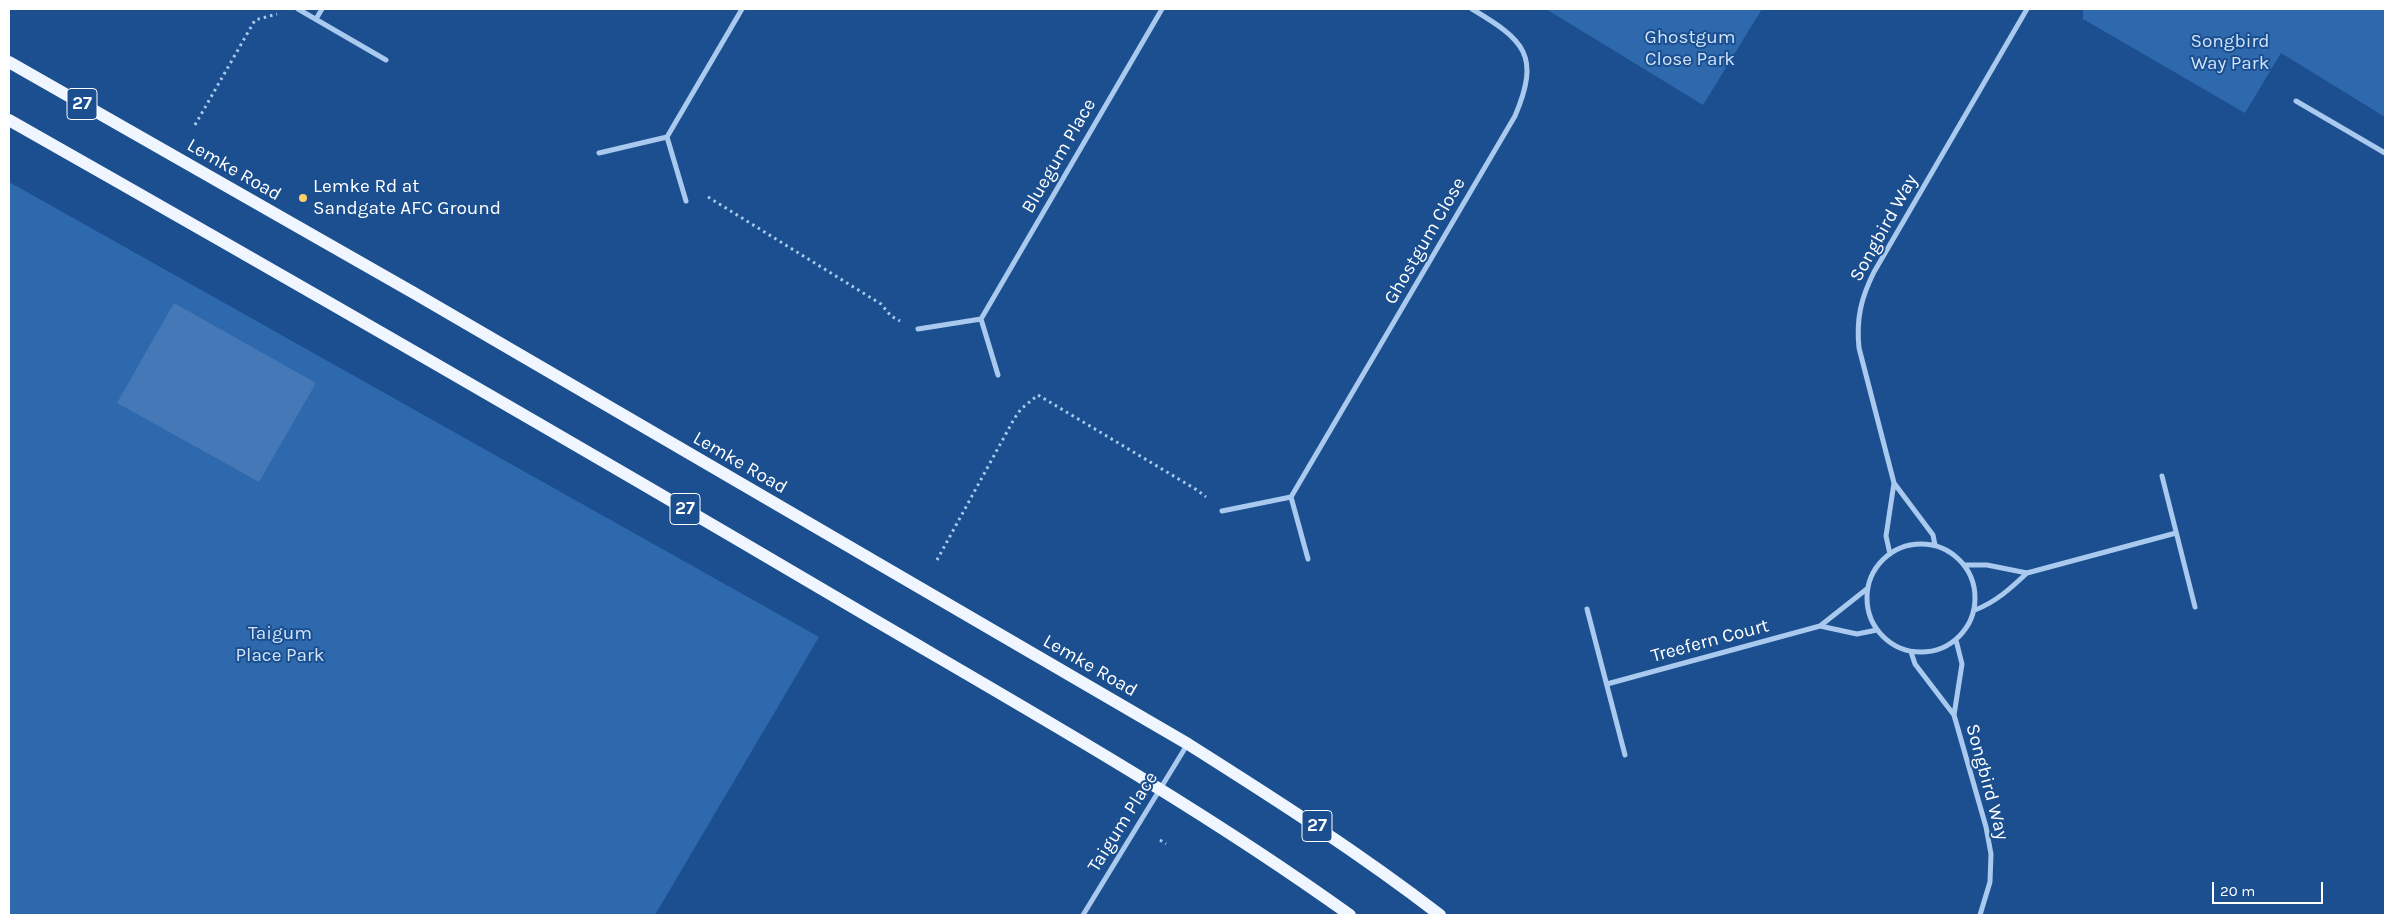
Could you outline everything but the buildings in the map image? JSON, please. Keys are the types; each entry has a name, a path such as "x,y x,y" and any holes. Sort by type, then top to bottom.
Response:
{"main road":[{"name":"Lemke Road","path":"9,62 414,293 1188,744 1365,858 1440,915"},
{"name":"27","path":"9,120 779,564 1161,790 1295,875 1350,915"}],"street":[{"path":"298,9 386,60"},
{"path":"316,19 322,9"},
{"path":"599,153 667,137 742,9"},
{"name":"Bluegum Place","path":"981,319 1162,9"},
{"name":"Ghostgum Close","path":"1291,497 1515,116 1522,99 1527,64 1522,50 1514,36 1472,9"},
{"name":"Songbird Way","path":"1935,545 1933,535 1894,483 1859,348 1857,328 1859,308 1874,272 2028,9"},
{"path":"2296,100 2385,153"},
{"path":"667,137 686,201"},
{"path":"918,329 981,319 998,375"},
{"path":"2162,476 2195,607"},
{"name":"Songbird Way","path":"1890,554 1886,536 1894,483"},
{"path":"1222,511 1291,497 1308,559"},
{"path":"1965,565 2003,567 2028,572 2176,533"},
{"path":"1919,543 1935,545 1952,552 1965,565 1973,579 1976,595 1974,610 1968,627 1956,640 1943,648 1927,652 1911,652 1898,647 1877,630 1867,602 1868,588 1880,563 1890,554 1904,546 1919,543"},
{"path":"1974,610 1990,604 2028,572"},
{"name":"Treefern Court","path":"1607,684 1820,626 1868,588"},
{"path":"1587,609 1626,756"},
{"name":"Treefern Court","path":"1820,626 1857,634 1877,630"},
{"name":"Songbird Way","path":"1954,715 1962,664 1956,640"},
{"name":"Songbird Way","path":"1911,652 1915,664 1954,715 1986,827 1991,854 1990,882 1980,915"},
{"name":"Taigum Place","path":"1083,915 1188,744"}],"path":[{"path":"195,125 255,20 278,13"},
{"path":"686,201 708,197 881,304 891,316 918,329"},
{"path":"937,560 1014,419 1021,409 1038,395 1197,490 1222,511"},
{"path":"1160,840 1166,844"}],"green space":[{"name":"Ghostgum Close Park","path":"1546,9 1762,9 1703,105"},
{"name":"Songbird Way Park","path":"2083,9 2385,9 2385,117 2281,53 2245,113 2083,19"},
{"name":"Taigum Place Park","path":"9,182 819,637 655,915 9,915"}],"place":[{"name":"Lemke Rd at Sandgate AFC Ground","path":"303,198"}]}
